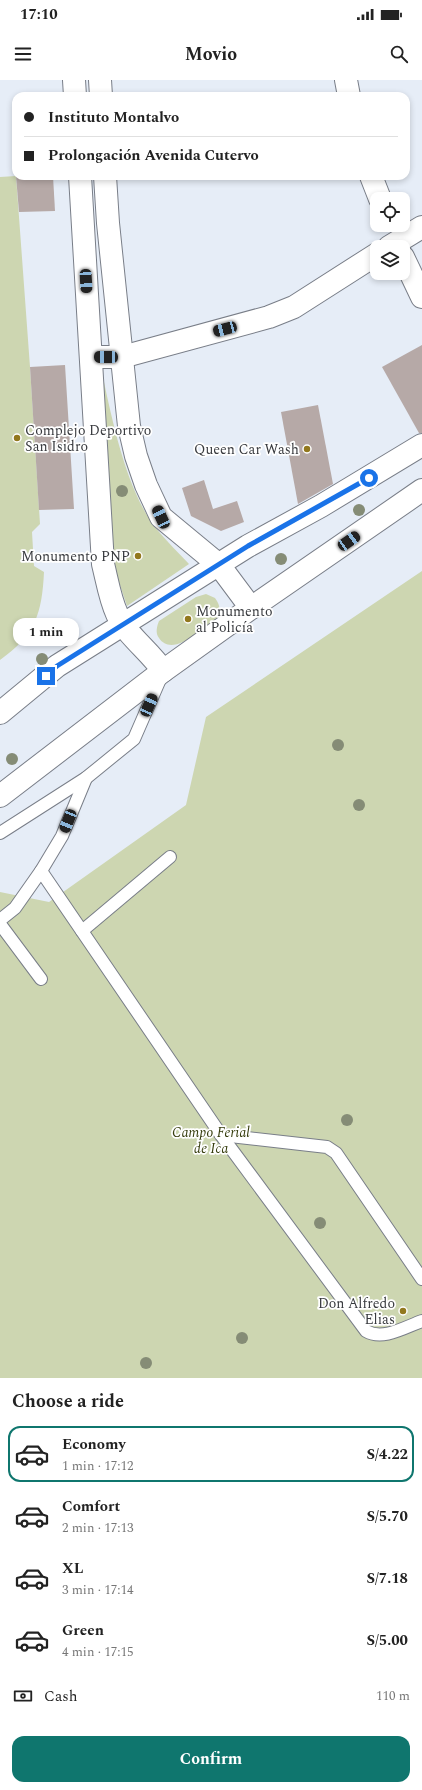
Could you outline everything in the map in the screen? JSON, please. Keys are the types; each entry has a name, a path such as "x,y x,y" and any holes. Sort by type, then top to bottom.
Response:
{"street":[{"path":"74,80 75,92"},
{"path":"100,80 100,92"},
{"path":"346,80 348,92"},
{"path":"80,180 103,564 117,614 124,626 158,663 163,671"},
{"path":"105,180 108,223 129,426 136,456 146,485 161,517 219,564 251,608"},
{"path":"373,180 377,192"},
{"path":"401,240 422,227"},
{"path":"91,357 122,357 269,317 294,307 370,258"},
{"path":"410,273 422,297"},
{"path":"0,713 57,666 124,626 248,546 382,471 422,445"},
{"path":"0,796 163,671 251,608 422,490"}],"lane":[{"path":"0,833 86,778 134,739 163,671"},
{"path":"0,920 15,908 41,871 62,836 86,778"},
{"path":"82,931 170,857"},
{"path":"41,871 221,1135 366,1331 373,1335 384,1335 422,1321"},
{"path":"0,924 40,979"},
{"path":"221,1135 327,1147 336,1153 422,1279"}],"green space":[{"name":"Complejo Deportivo San Isidro","path":"12,176 12,180 16,180 40,524 32,532 34,566 44,572 43,587 38,612 29,632 12,651 0,660 0,177"},
{"path":"101,368 120,447 133,486 141,504 154,526 189,564 127,606 113,564"},
{"name":"Campo Ferial de Ica","path":"422,571 422,1378 0,1378 0,892 49,902 186,805 206,717"},
{"path":"206,594 215,598 220,610 215,621 179,644 171,645 165,643 159,638 157,634 157,627 159,621 196,597"}],"building":[{"path":"16,180 53,180 55,211 19,212"},
{"path":"422,345 422,433 419,433 382,367"},
{"path":"65,365 74,509 39,510 30,367"},
{"name":"Queen Car Wash","path":"318,405 333,484 298,504 281,412"},
{"path":"204,480 213,509 237,501 244,522 221,531 191,516 182,488"}],"place":[{"name":"Complejo Deportivo San Isidro","path":"17,438"},
{"name":"Queen Car Wash","path":"307,449"},
{"name":"Monumento PNP","path":"138,556"},
{"name":"Monumento al Policía","path":"188,619"},
{"name":"Don Alfredo Elias","path":"403,1311"}],"route":[{"path":"46,676 57,666 124,626 248,546 369,478"}]}
